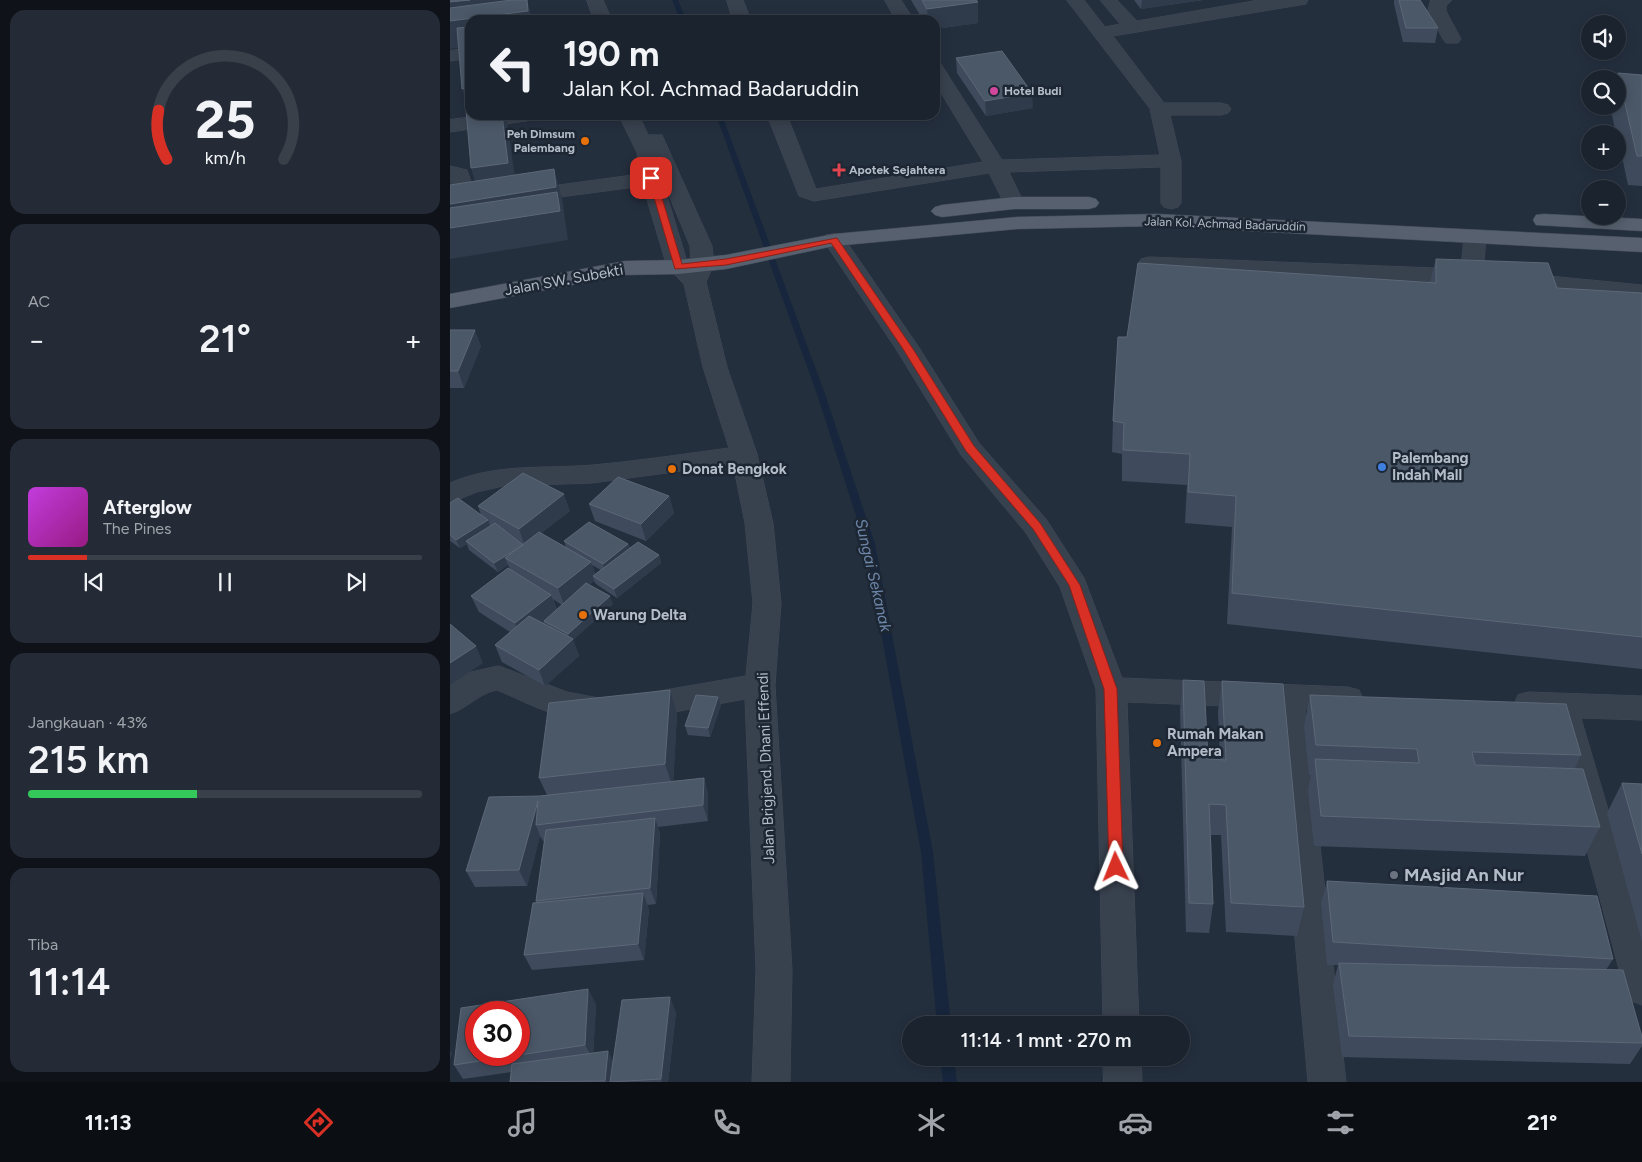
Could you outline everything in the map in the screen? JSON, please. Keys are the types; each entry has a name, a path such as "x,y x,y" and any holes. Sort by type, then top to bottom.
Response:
{"main road":[{"name":"Jalan Kol. Achmad Badaruddin","path":"817,236 1006,204 1171,203 1642,225"},
{"name":"Jalan Kol. Achmad Badaruddin","path":"817,236 1017,223 1157,220 1642,245"},
{"name":"Jalan SW. Subekti","path":"450,301 624,268 690,262 725,252 817,236"}],"street":[{"path":"583,0 587,15"},
{"path":"595,0 601,15"},
{"path":"735,0 740,15"},
{"path":"893,0 902,15"},
{"path":"1075,0 1159,109 1171,161 1171,203"},
{"path":"1108,0 1133,28"},
{"path":"1101,33 1270,2 1300,0"},
{"path":"1444,0 1437,3 1437,11 1452,39"},
{"path":"450,56 465,54"},
{"path":"940,76 996,166 1006,204"},
{"path":"1159,109 1221,109"},
{"path":"450,126 491,120"},
{"path":"631,120 647,153 651,178 690,262"},
{"path":"646,120 690,262"},
{"path":"779,120 806,192 814,195 996,166 1171,161"},
{"path":"450,172 460,174 465,196 473,200 485,201 651,178"},
{"path":"817,236 908,349 970,449 1036,526 1074,585 1111,689 1121,1016"},
{"path":"1475,236 1488,277"},
{"name":"Jalan Brigjend. Dhani Effendi","path":"690,262 715,367 744,454 760,523 767,603 760,685 774,970 771,1082"},
{"path":"1149,264 1488,277 1642,292"},
{"path":"450,494 481,480 498,477 591,474 744,454"},
{"path":"450,702 478,681 487,678 499,678 564,704 617,711 760,685"},
{"path":"1111,689 1373,700"},
{"path":"1288,696 1327,1082"},
{"path":"1497,703 1642,708"},
{"path":"1563,705 1642,988"},
{"path":"1122,1066 1123,1082"}],"building":[{"path":"450,0 470,0 450,2"},
{"path":"512,0 527,0 528,11 497,15 465,15 465,19 450,21 450,8"},
{"path":"922,0 976,0 978,2 927,9"},
{"path":"1399,0 1420,0 1438,28 1406,28"},
{"path":"465,27 465,88 462,89 457,28"},
{"path":"1002,51 1032,93 985,101 956,58"},
{"path":"1626,74 1642,75 1642,156 1637,156 1626,108"},
{"path":"467,120 503,120 508,163 471,168"},
{"path":"554,169 556,187 450,204 450,185"},
{"path":"557,192 560,211 450,228 450,208"},
{"name":"Palembang Indah Mall","path":"1436,259 1548,263 1557,288 1642,293 1642,637 1232,593 1236,496 1188,492 1190,454 1123,450 1124,423 1113,421 1118,337 1127,337 1138,263 1436,283"},
{"path":"450,330 475,330 458,371 450,371"},
{"path":"523,473 564,494 519,529 478,506"},
{"path":"618,477 669,496 641,524 589,504"},
{"path":"458,498 488,520 456,540 450,535 450,503"},
{"path":"589,522 628,544 603,564 564,541"},
{"path":"495,523 523,545 494,563 466,541"},
{"path":"539,532 591,562 558,588 505,558"},
{"path":"638,542 659,555 614,589 593,576"},
{"path":"508,568 551,595 515,623 471,596"},
{"path":"586,583 610,596 568,634 544,621"},
{"path":"529,616 573,639 539,670 495,645"},
{"path":"450,624 476,646 450,663"},
{"path":"1183,680 1204,681 1208,759 1226,760 1222,681 1283,684 1304,907 1231,903 1226,805 1209,804 1213,904 1189,903"},
{"path":"670,690 665,764 539,778 549,703"},
{"path":"696,695 718,697 708,728 685,726"},
{"path":"1310,695 1566,704 1581,755 1472,752 1475,765 1583,769 1600,827 1321,816 1315,759 1419,763 1417,749 1316,745"},
{"path":"704,778 703,805 536,825 538,801 519,870 466,871 489,797 540,796"},
{"path":"1622,783 1642,784 1642,854"},
{"path":"655,818 650,888 536,901 546,830"},
{"path":"1327,881 1597,896 1613,959 1333,942"},
{"path":"643,893 638,944 524,955 533,903"},
{"path":"1339,963 1623,970 1642,1037 1642,1043 1349,1036"},
{"path":"588,989 585,1045 530,1053 530,1001 508,1001"},
{"path":"670,997 661,1079 610,1082 622,1000"},
{"path":"465,1007 465,1063 454,1065 461,1008"},
{"path":"608,1051 605,1081 510,1082 512,1066 530,1066 530,1062"}],"waterway":[{"name":"Sungai Sekanak","path":"675,0 681,15"},
{"name":"Sungai Sekanak","path":"721,120 821,394 870,544 927,852 943,1016"},
{"name":"Sungai Sekanak","path":"948,1066 950,1082"}],"place":[{"name":"Hotel Budi","path":"994,91"},
{"name":"Peh Dimsum Palembang","path":"585,141"},
{"name":"Apotek Sejahtera","path":"839,170"},
{"name":"Palembang Indah Mall","path":"1382,467"},
{"name":"Donat Bengkok","path":"672,469"},
{"name":"Warung Delta","path":"583,615"},
{"name":"Rumah Makan Ampera","path":"1157,743"},
{"name":"MAsjid An Nur","path":"1394,875"}],"route":[{"path":"651,178 678,267 726,262 809,243 834,240 908,349 970,449 1036,526 1074,585 1111,689 1116,867"}]}
